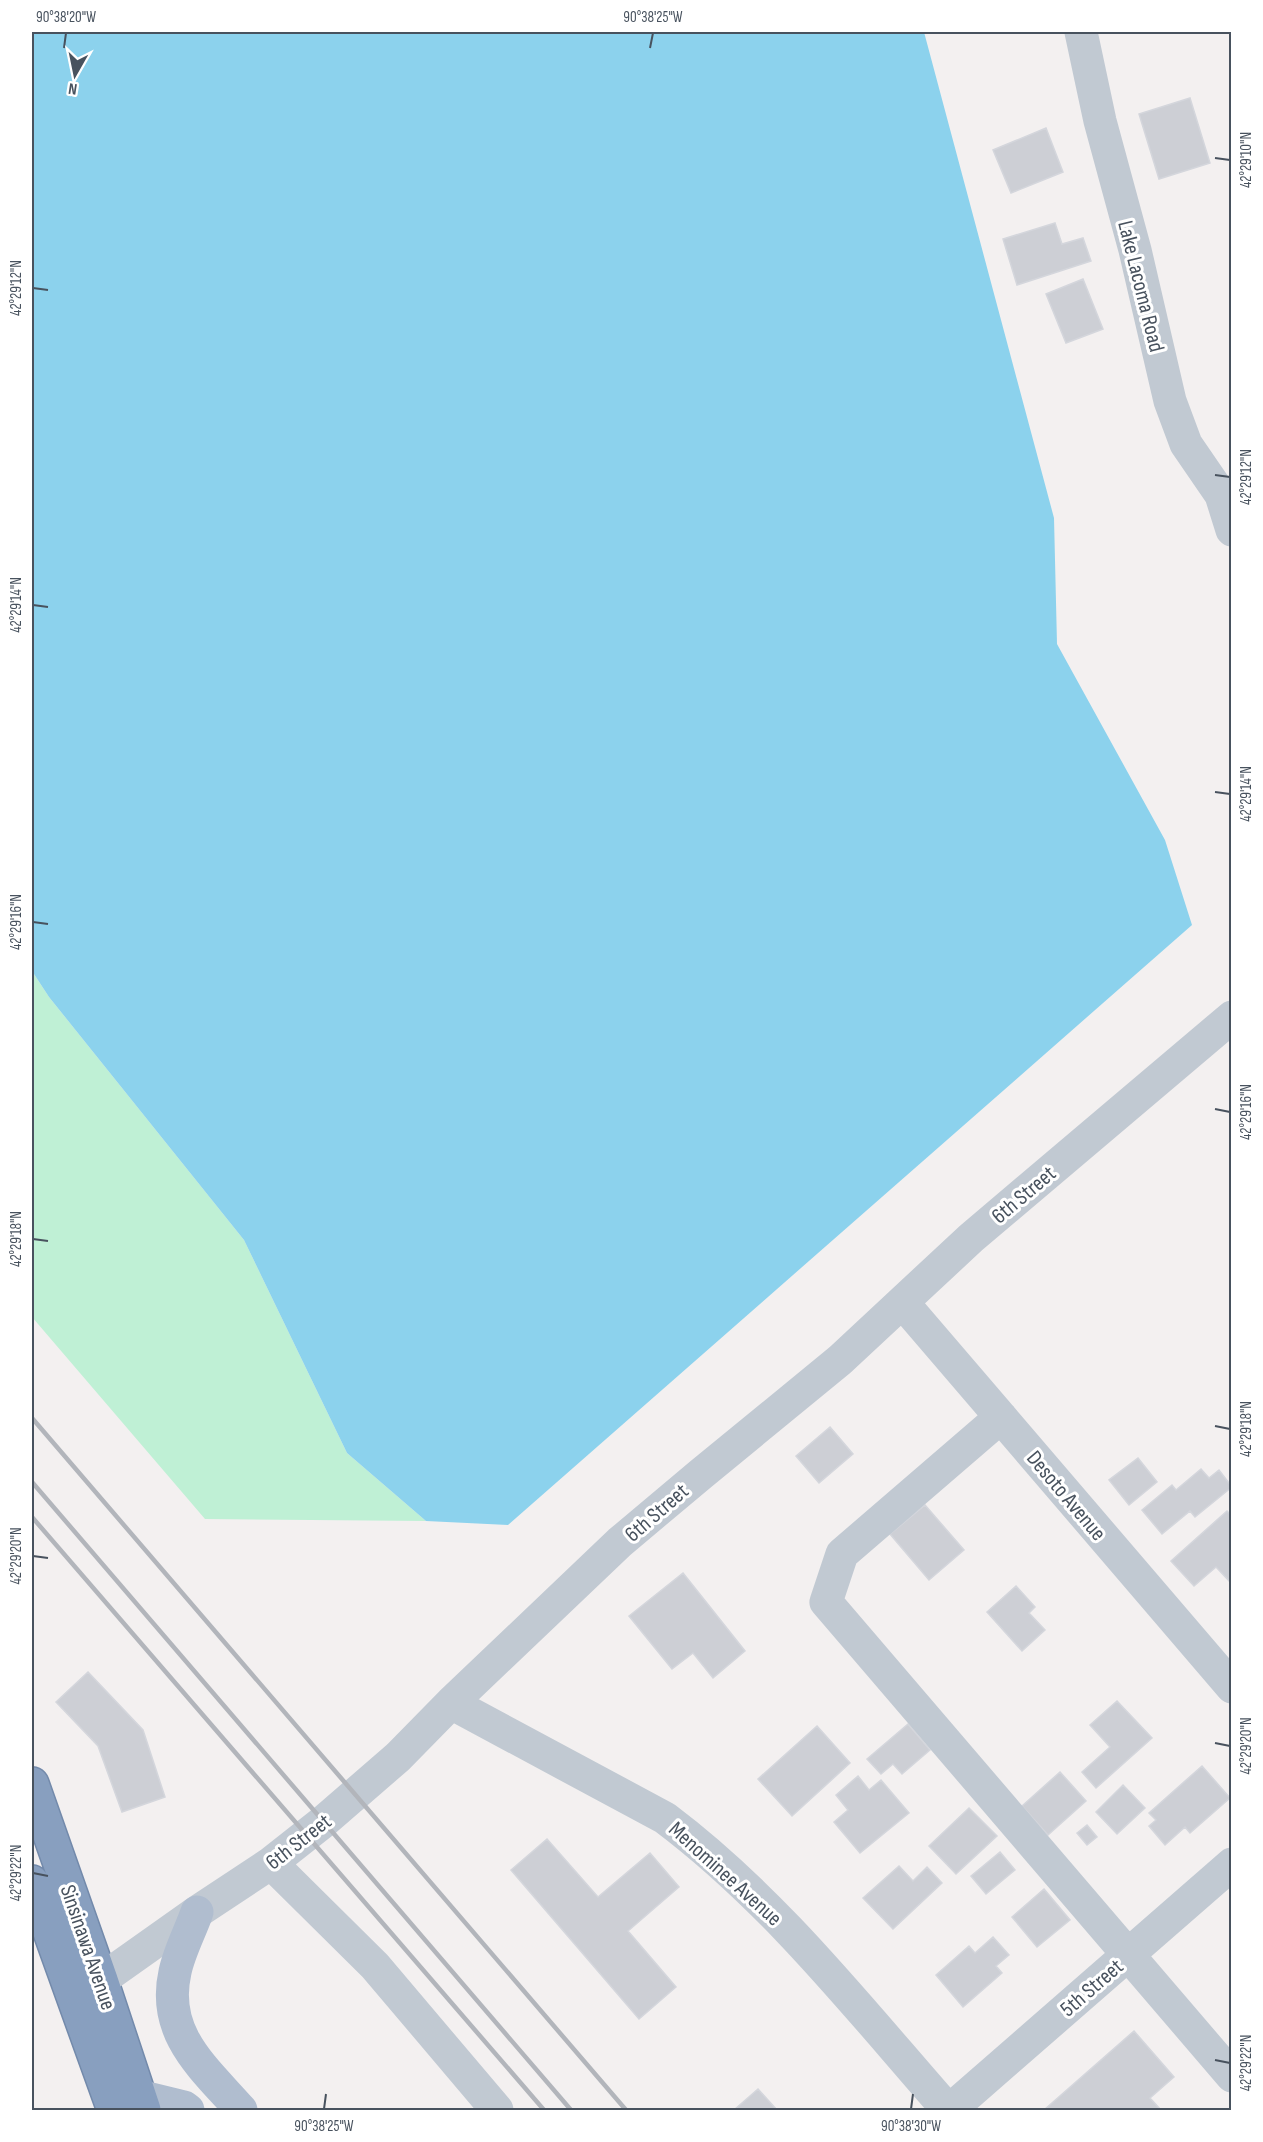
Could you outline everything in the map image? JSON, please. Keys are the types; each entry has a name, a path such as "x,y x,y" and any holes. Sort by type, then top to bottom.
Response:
{"highway":[{"name":"Sinsinawa Avenue","path":"32,1784 101,1980 127,2105"},
{"name":"Sinsinawa Avenue","path":"32,1882 73,1996 127,2105"}],"main road":[{"path":"197,1912 175,1971 172,2013 179,2033 198,2062 241,2110"},
{"path":"127,2105 188,2110"}],"street":[{"name":"Lake Lacoma Road","path":"1081,32 1100,121 1135,250 1170,401 1186,444 1221,495 1232,530"},
{"name":"6th Street","path":"73,1996 101,1980 271,1863 323,1822 398,1757 451,1703 620,1542 840,1360 971,1238 1232,1017"},
{"name":"Desoto Avenue","path":"903,1303 1232,1688"},
{"path":"1001,1417 842,1554 826,1602 1232,2076"},
{"name":"Menominee Avenue","path":"451,1703 665,1818 689,1836 750,1890 789,1930 949,2110"},
{"path":"271,1863 375,1966 497,2110"},
{"name":"5th Street","path":"949,2110 1232,1864"}],"green space":[{"path":"32,971 49,997 244,1240 347,1453 426,1521 205,1519 32,1317"}],"water":[{"path":"32,32 924,32 1054,518 1057,644 1165,840 1192,925 508,1525 426,1521 347,1453 244,1240 49,997 32,971"}],"building":[{"path":"1190,98 1210,163 1159,179 1139,114"},
{"path":"1046,128 1063,172 1011,193 993,150"},
{"path":"1055,223 1062,244 1083,238 1091,261 1017,285 1003,239"},
{"path":"1083,279 1103,329 1066,343 1046,294"},
{"path":"830,1427 853,1454 819,1483 796,1456"},
{"path":"1138,1458 1157,1482 1129,1505 1109,1480"},
{"path":"1201,1469 1209,1478 1219,1470 1232,1487 1195,1517 1190,1511 1162,1534 1142,1510 1172,1485 1176,1490"},
{"path":"925,1505 964,1550 929,1580 890,1534"},
{"path":"1227,1511 1232,1516 1232,1584 1216,1567 1194,1586 1171,1561"},
{"path":"683,1573 745,1651 713,1678 693,1653 672,1669 629,1616"},
{"path":"1016,1586 1035,1607 1029,1613 1045,1630 1022,1651 987,1612"},
{"path":"88,1672 143,1730 165,1797 122,1812 98,1746 56,1702"},
{"path":"1117,1701 1152,1738 1096,1788 1082,1772 1110,1747 1090,1725"},
{"path":"908,1724 930,1750 902,1774 893,1764 881,1774 867,1759"},
{"path":"817,1726 850,1763 792,1816 758,1779"},
{"path":"1202,1766 1230,1798 1190,1833 1185,1827 1165,1845 1149,1826 1156,1820 1149,1813"},
{"path":"1060,1772 1086,1801 1048,1835 1022,1806"},
{"path":"858,1776 869,1790 881,1780 909,1813 860,1853 834,1822 848,1810 836,1795"},
{"path":"1123,1785 1145,1808 1117,1834 1096,1812"},
{"path":"969,1808 997,1836 956,1874 929,1846"},
{"path":"1087,1825 1097,1837 1087,1845 1077,1833"},
{"path":"547,1839 598,1897 650,1853 679,1887 628,1931 676,1987 639,2019 511,1870"},
{"path":"1000,1852 1015,1870 986,1894 971,1876"},
{"path":"899,1866 913,1881 927,1867 942,1883 893,1929 863,1898"},
{"path":"1044,1889 1070,1920 1037,1947 1012,1917"},
{"path":"993,1937 1009,1955 996,1966 1002,1973 963,2007 936,1975 969,1946 975,1953"},
{"path":"1134,2031 1174,2077 1150,2098 1161,2110 1044,2110"},
{"path":"758,2089 777,2110 734,2110"}],"railway":[{"path":"32,1418 626,2110"},
{"path":"32,1482 571,2110"},
{"path":"32,1517 544,2110"}]}
